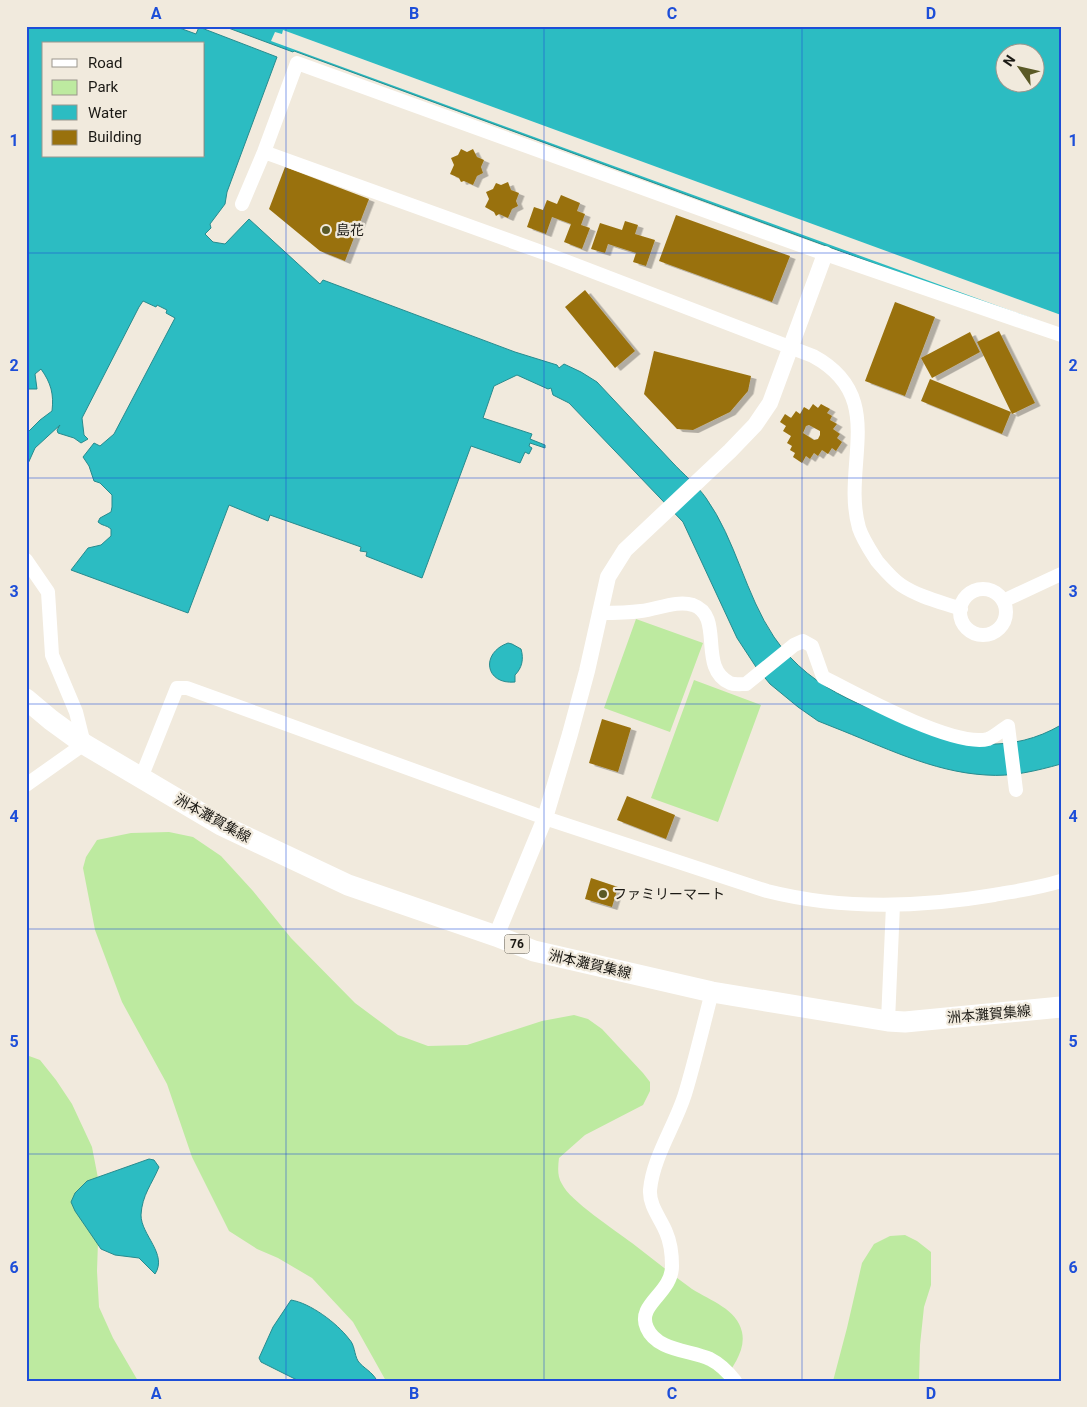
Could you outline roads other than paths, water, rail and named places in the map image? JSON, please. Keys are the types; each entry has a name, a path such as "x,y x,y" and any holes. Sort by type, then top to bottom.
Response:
{"main road":[{"name":"洲本灘賀集線","path":"26,699 84,744 221,824 348,885 534,951 712,992 888,1021 905,1022 1061,1007"}],"street":[{"path":"242,204 264,152 297,63 826,254 1061,335"},
{"path":"264,152 548,254 813,356 835,370 854,401 858,428 854,494 856,516 865,544 884,570 900,585 923,596 961,609"},
{"path":"496,936 546,818 584,680 598,613 608,577 625,550 702,478 749,432 760,418 770,403 826,254"},
{"path":"26,560 48,592 52,655 76,712 84,744 26,785"},
{"path":"1003,601 1061,574"},
{"path":"984,589 998,595 1003,601 1006,608 1006,616 998,629 984,635 976,634 965,626 961,609 965,598 977,590 984,589"},
{"path":"598,613 639,612 682,602 694,605 703,610 709,621 714,665 731,684 746,684 794,645 803,641 812,646 823,677 886,709 952,735 974,740 990,738 1008,726 1016,790"},
{"path":"141,778 177,688 187,688 546,818 799,900 851,905 930,904 971,899 1061,881"},
{"path":"888,1021 893,905"},
{"path":"712,992 684,1096 658,1162 650,1190 651,1202 667,1234 672,1266 671,1277 667,1286 648,1306 644,1316 647,1328 655,1339 665,1345 710,1359 728,1371 736,1381"}],"water":[{"path":"26,26 174,26 196,34 199,27 277,57 227,192 225,204 210,224 211,228 205,234 213,242 225,244 249,219 320,284 323,280 515,352 557,365 559,368 564,364 581,372 597,382 702,493 725,531 764,620 774,637 790,657 807,673 826,687 869,708 974,743 995,744 1015,742 1043,734 1061,725 1061,764 1005,775 966,773 946,769 908,757 818,721 798,707 770,684 737,638 683,522 569,403 553,395 551,388 548,389 517,375 494,386 483,418 532,434 530,439 545,445 545,448 530,443 529,446 532,448 529,454 525,452 520,463 471,446 422,578 366,556 367,552 360,551 361,547 270,515 268,521 229,505 188,613 71,570 88,548 101,545 111,536 111,529 98,522 100,518 111,512 112,495 100,483 94,481 89,466 83,457 94,443 100,446 114,434 175,318 166,313 167,310 143,301 82,418 84,435 88,439 81,443 74,438 58,433 57,430 60,425 35,448 26,468 26,434 52,411 53,399 51,389 41,369 35,374 37,389 26,389"},
{"path":"223,26 1061,26 1061,332"},
{"path":"508,643 521,649 522,653 522,663 515,675 515,682 505,682 497,679 492,674 490,667 493,654"},
{"path":"149,1159 154,1160 159,1167 145,1196 141,1215 145,1230 158,1259 158,1267 155,1274 139,1258 115,1255 101,1249 71,1202 75,1193 87,1181"},
{"path":"291,1300 315,1309 338,1327 351,1341 358,1361 377,1381 299,1381 261,1362 259,1358 273,1327"}],"place":[{"name":"島花","path":"326,230"},
{"name":"ファミリーマート","path":"603,894"}]}
